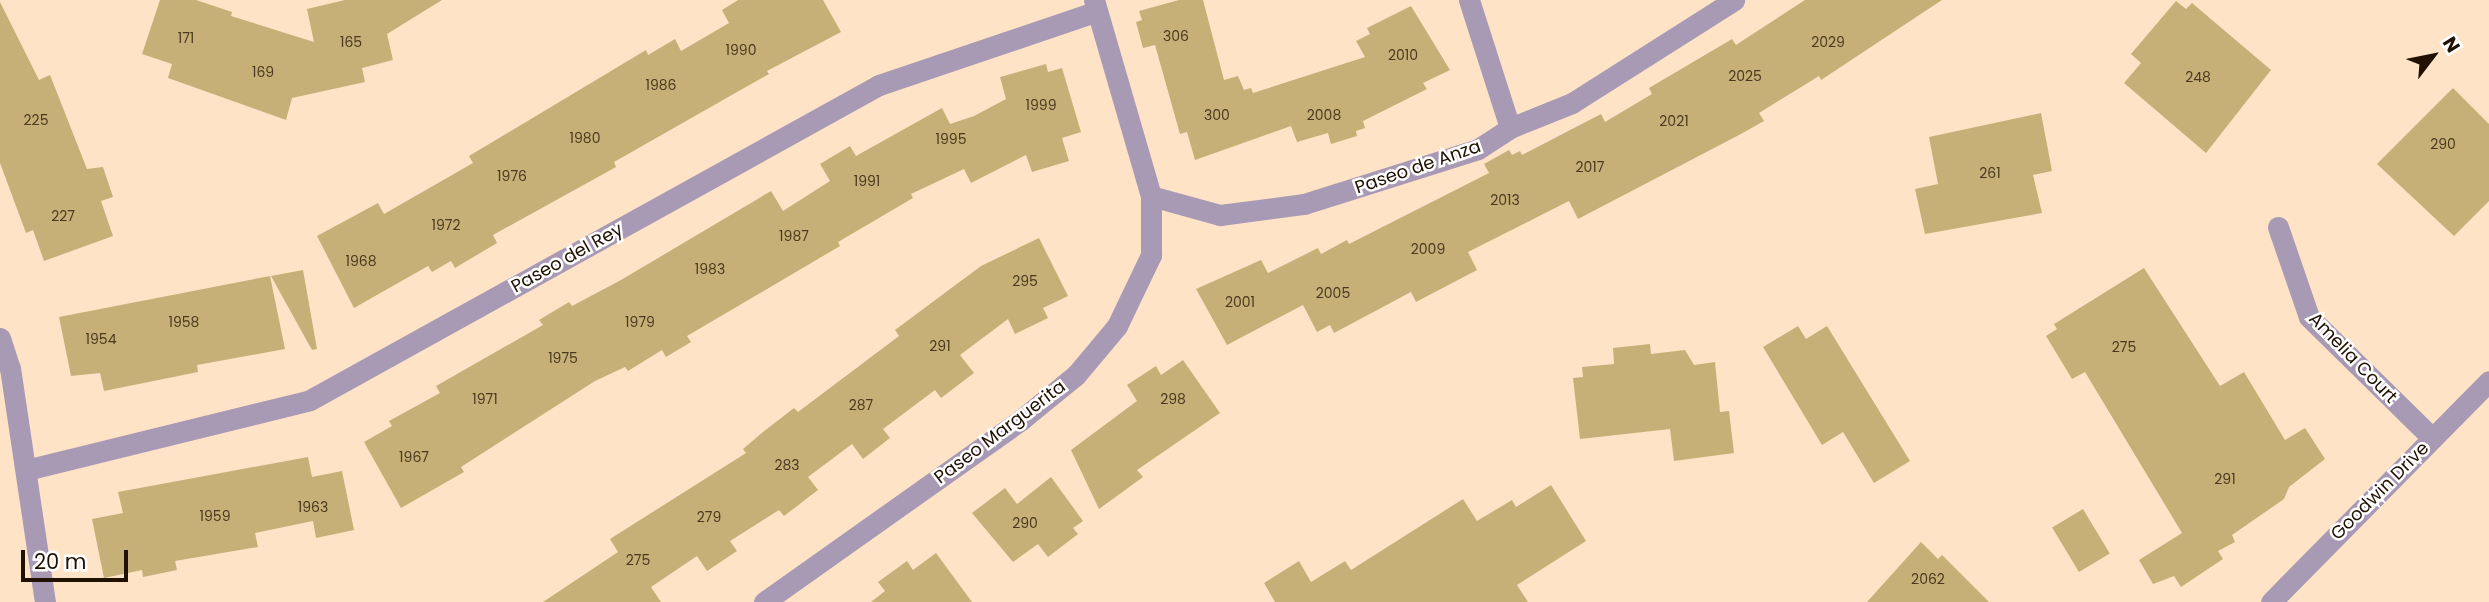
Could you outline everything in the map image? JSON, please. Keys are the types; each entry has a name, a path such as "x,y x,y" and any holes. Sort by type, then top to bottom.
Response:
{"street":[{"path":"1469,0 1510,128"},
{"name":"Paseo de Anza","path":"1151,197 1220,215 1304,204 1478,149 1510,128 1572,103 1734,0"},
{"name":"Paseo Marguerita","path":"764,602 1022,419 1076,375 1117,326 1152,255 1151,197 1095,6"},
{"name":"Paseo del Rey","path":"26,470 310,400 879,85 1095,6"},
{"name":"Amelia Court","path":"2278,227 2309,317 2432,438"},
{"path":"0,338 10,368 45,602"},
{"name":"Goodwin Drive","path":"2270,602 2489,381"}],"building":[{"path":"160,0 196,0 232,12 231,16 314,42 307,9 345,0 442,0 387,34 393,60 362,68 365,82 292,98 286,120 168,78 172,64 142,54"},
{"path":"738,0 823,0 841,32 767,71 769,74 614,162 616,167 493,235 497,243 455,268 451,261 432,272 428,266 354,308 317,236 378,203 384,214 473,163 469,156 646,50 648,55 675,39 681,51 729,23 722,10"},
{"path":"1179,0 1203,0 1224,80 1238,76 1244,90 1251,88 1253,93 1365,57 1356,41 1370,34 1367,28 1411,6 1450,70 1423,83 1427,89 1363,121 1365,128 1356,131 1357,136 1331,144 1328,133 1297,142 1291,126 1195,160 1187,132 1180,134 1155,45 1143,48 1136,22 1142,20 1139,11"},
{"path":"1805,0 1942,0 1821,80 1819,76 1759,113 1764,121 1739,135 1578,219 1569,201 1468,252 1477,270 1416,302 1411,292 1334,333 1330,325 1317,332 1303,305 1227,345 1196,289 1261,260 1268,273 1318,248 1321,254 1347,240 1349,244 1489,173 1484,164 1509,150 1512,155 1520,151 1522,155 1601,114 1605,122 1652,94 1649,88 1732,39 1736,45"},
{"path":"2176,1 2186,9 2192,3 2271,70 2206,153 2124,83 2141,63 2131,54"},
{"path":"0,2 39,80 50,75 87,169 103,167 113,197 101,201 113,236 44,261 33,230 26,233 0,163"},
{"path":"1046,64 1048,72 1062,68 1081,132 1062,138 1069,161 1032,172 1026,155 971,183 964,169 911,194 913,198 838,242 840,246 687,336 691,342 666,357 662,350 628,371 625,367 595,381 461,467 464,472 401,508 364,442 392,426 389,421 440,393 436,386 543,325 539,320 569,302 572,306 621,280 771,191 783,211 830,181 820,164 850,146 856,156 942,108 950,124 974,116 1006,99 1000,77"},
{"path":"2453,88 2489,124 2489,201 2454,236 2377,164"},
{"path":"2041,113 2052,171 2033,175 2042,213 1925,234 1915,189 1938,184 1929,137"},
{"path":"1039,238 1068,296 1043,308 1048,318 1015,334 1008,319 960,355 974,373 941,398 935,390 883,429 890,438 863,459 852,444 808,477 818,490 784,516 779,510 730,541 737,551 707,571 697,556 651,587 661,602 543,602 618,552 610,539 746,453 743,449 763,432 794,408 798,412 899,336 895,330 981,266"},
{"path":"2144,268 2220,386 2244,372 2285,440 2305,428 2325,459 2289,487 2284,499 2232,535 2235,542 2218,551 2223,559 2181,587 2174,576 2153,584 2139,560 2182,533 2085,372 2072,379 2046,336 2057,329 2054,324"},
{"path":"303,270 317,349 312,350 271,276"},
{"path":"270,276 285,349 197,365 198,372 104,391 100,373 71,376 59,317"},
{"path":"1798,326 1806,339 1827,326 1910,461 1874,483 1843,432 1822,445 1763,347"},
{"path":"1650,344 1651,354 1685,350 1694,365 1715,362 1720,412 1729,411 1734,453 1674,461 1670,429 1580,439 1573,378 1583,377 1582,367 1614,364 1613,348"},
{"path":"1183,360 1220,413 1137,470 1143,477 1099,509 1071,450 1137,401 1127,385 1156,366 1161,375"},
{"path":"308,457 312,477 342,471 354,530 316,538 313,521 255,533 258,547 175,561 177,570 143,577 142,570 104,578 92,519 123,513 118,492"},
{"path":"1051,477 1083,521 1073,528 1078,534 1048,557 1038,544 1013,562 972,513 1005,488 1017,504"},
{"path":"1551,485 1586,541 1517,585 1528,602 1275,602 1264,583 1299,561 1311,582 1345,561 1351,570 1463,499 1477,521 1512,500 1516,507"},
{"path":"2083,509 2110,554 2079,572 2052,528"},
{"path":"1921,542 1938,559 1942,555 1989,602 1867,602"},
{"path":"936,553 972,602 871,602 885,591 878,582 907,561 913,570"}]}
